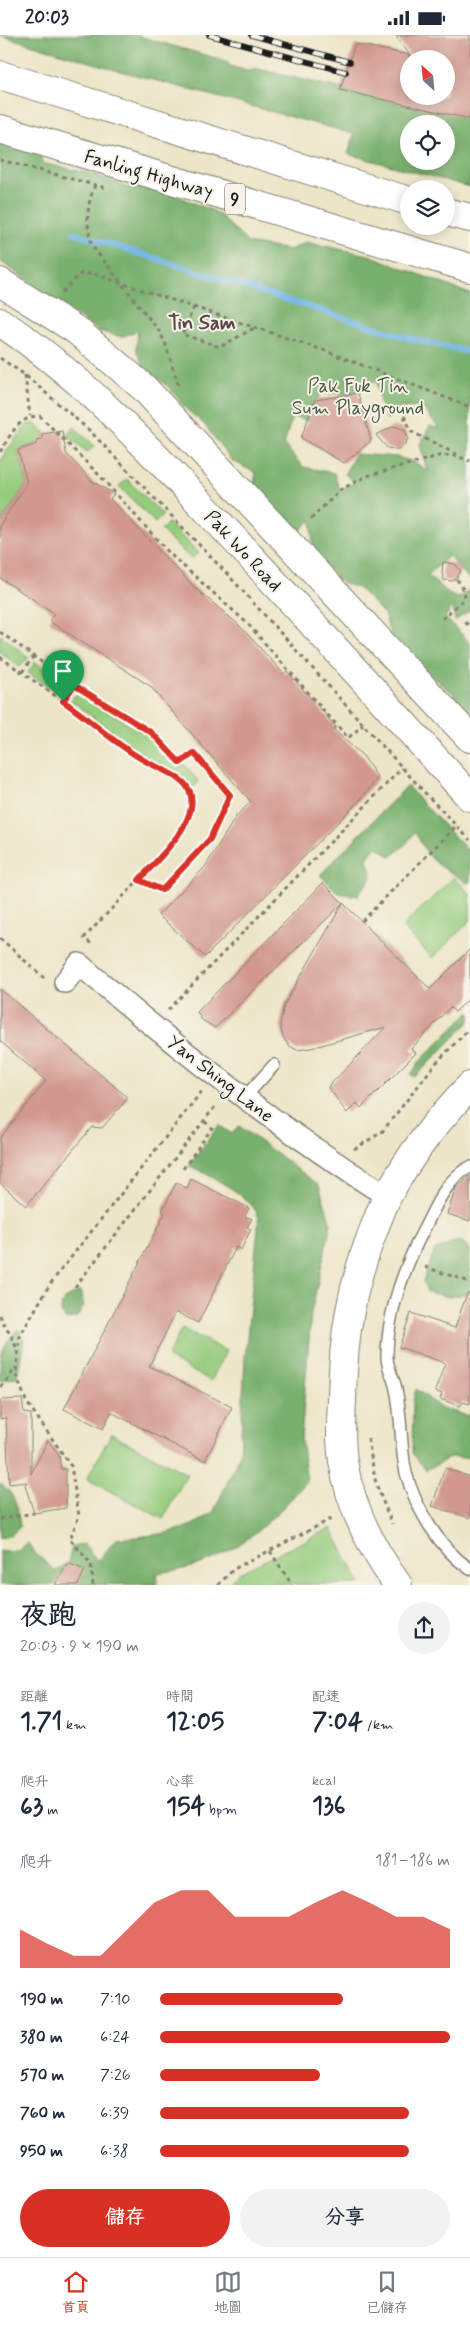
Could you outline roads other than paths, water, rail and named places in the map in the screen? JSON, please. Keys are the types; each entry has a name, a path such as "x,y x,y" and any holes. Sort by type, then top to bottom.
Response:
{"main road":[{"path":"0,75 400,198"},
{"name":"Fanling Highway","path":"0,129 413,253 470,268"},
{"path":"455,214 470,218"},
{"name":"Pak Wo Road","path":"0,282 76,330 143,387 470,737"},
{"name":"Pak Wo Road","path":"0,322 36,346 116,415 244,549 470,797"},
{"path":"398,1585 378,1558 364,1527 350,1490 343,1461 341,1435 346,1326 360,1267 387,1196 425,1136 470,1086"}],"street":[{"name":"Yan Shing Lane","path":"57,982 79,964 196,1061 244,1098 340,1167 387,1196"}],"lane":[{"path":"244,1098 274,1065"},
{"path":"470,1167 451,1180 439,1199 409,1262 394,1305 387,1358 396,1389 406,1473 419,1505 436,1536 454,1558 470,1569"}],"waterway":[{"path":"74,233 412,339 470,352"}],"railway":[{"path":"209,35 346,72"},
{"path":"251,35 350,62"}],"district":[{"name":"Tin Sam","path":"202,322"}],"park label":[{"name":"Pak Fuk Tin Sum Playground","path":"358,396"}]}
